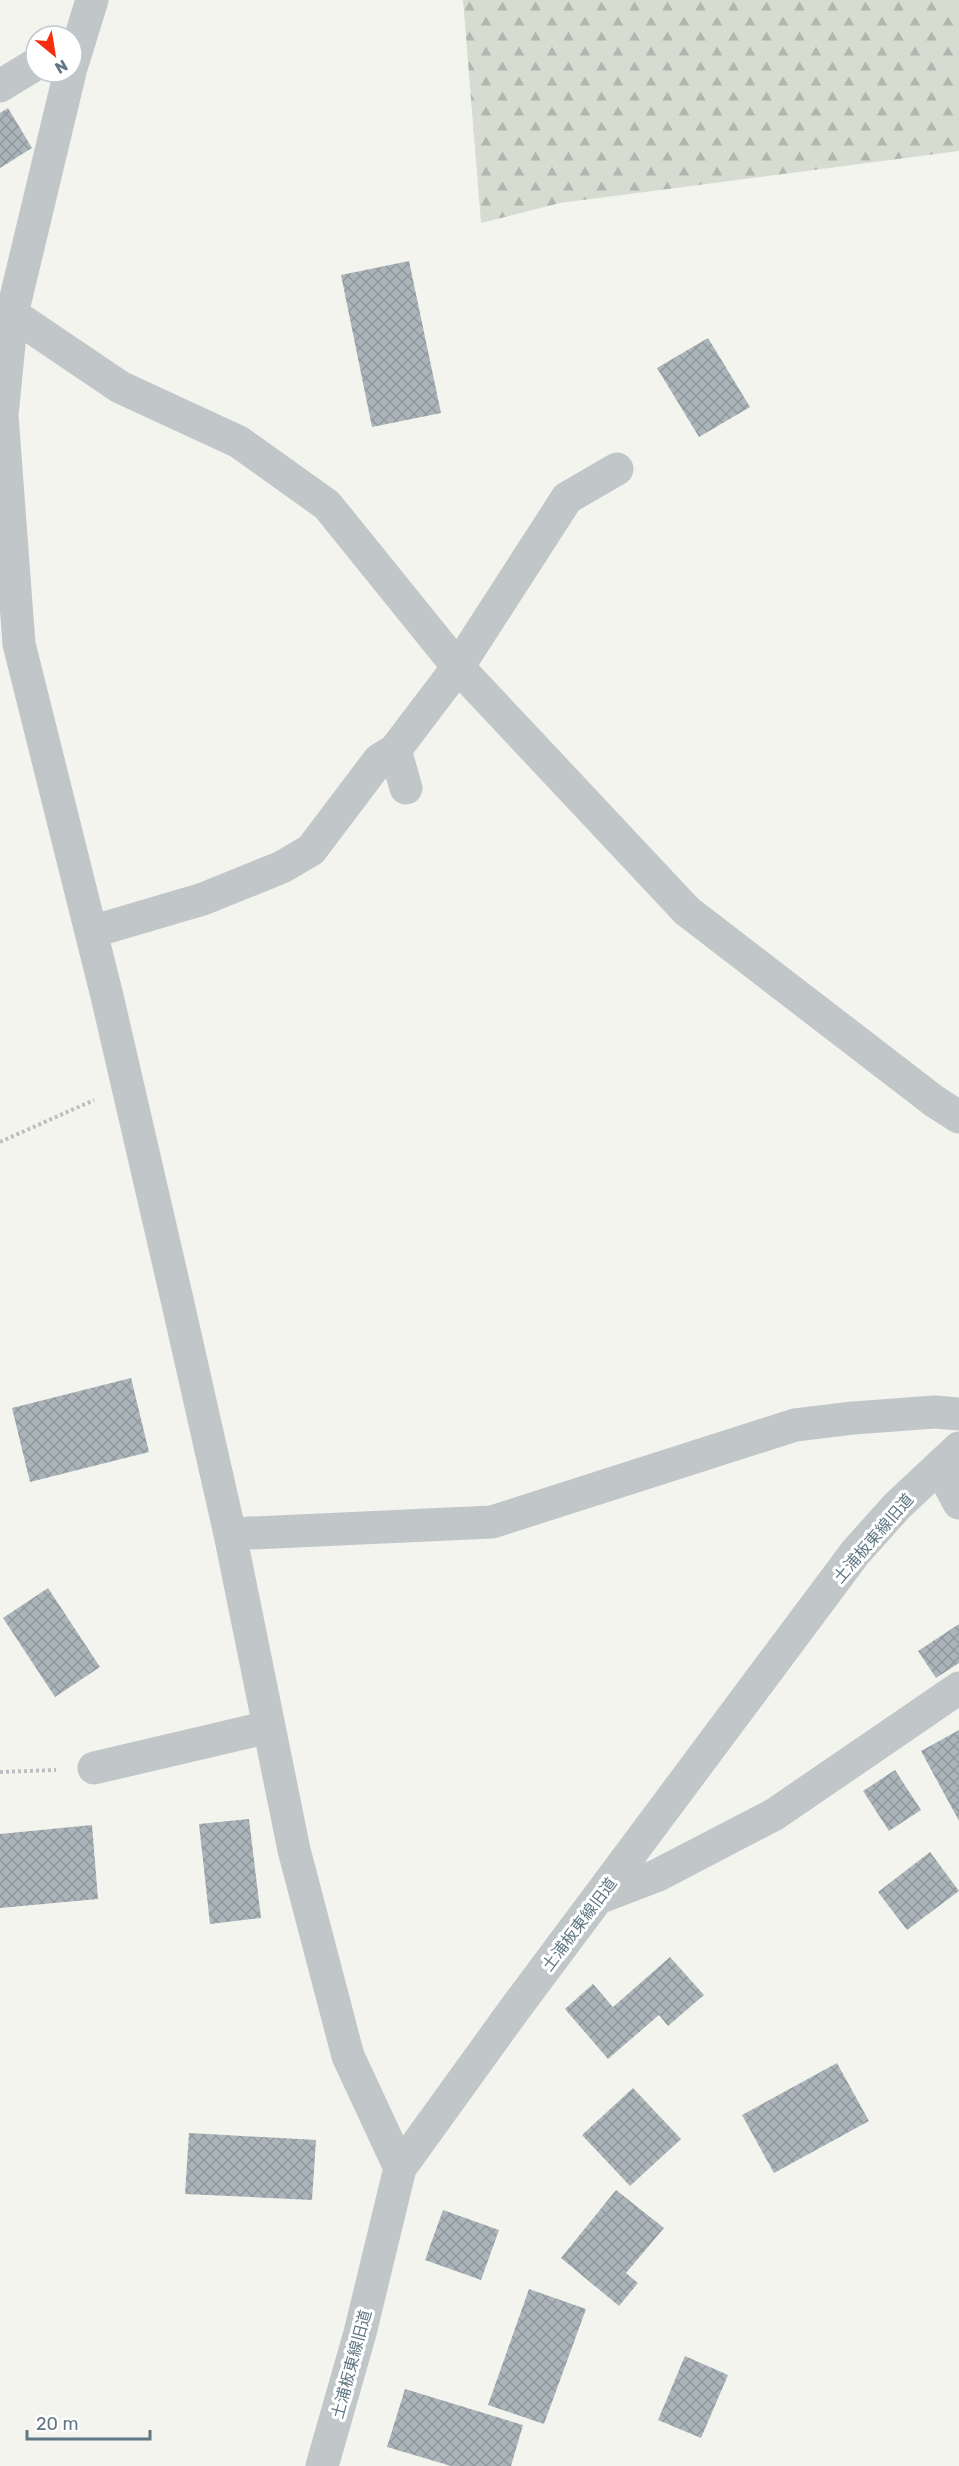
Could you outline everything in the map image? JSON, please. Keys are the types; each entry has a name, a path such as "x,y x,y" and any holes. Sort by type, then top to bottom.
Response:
{"street":[{"path":"83,24 92,0"},
{"path":"0,86 24,71"},
{"path":"67,84 12,314 2,415 9,647 91,932 230,1534 294,1850 348,2056 400,2168"},
{"path":"12,314 120,387 239,442 327,505 458,667 687,911 934,1101 959,1116"},
{"path":"91,932 202,899 282,867 311,850 379,760 395,750 458,667 567,498 617,469"},
{"path":"395,750 406,788"},
{"path":"230,1534 492,1521 795,1425 888,1415 935,1412 959,1414"},
{"path":"949,1458 959,1503"},
{"name":"土浦板東線旧道","path":"322,2466 360,2334 400,2168 855,1553 897,1506 949,1458"},
{"path":"598,1898 658,1875 775,1814 959,1688"},
{"path":"94,1768 269,1727"}],"path":[{"path":"0,1142 127,1084"},
{"path":"0,1772 94,1768"}],"green space":[{"path":"463,0 959,0 959,151 560,203 481,223"}],"building":[{"path":"8,108 32,148 0,168 0,113"},
{"path":"409,261 441,413 372,427 341,275"},
{"path":"708,338 750,407 699,437 657,368"},
{"path":"131,1378 149,1452 30,1482 12,1408"},
{"path":"48,1588 100,1667 55,1697 3,1618"},
{"path":"959,1624 959,1663 936,1678 918,1651"},
{"path":"959,1730 959,1821 921,1751"},
{"path":"895,1770 921,1810 889,1831 863,1791"},
{"path":"249,1819 261,1918 210,1924 199,1824"},
{"path":"92,1825 98,1899 0,1908 0,1834"},
{"path":"930,1852 959,1891 907,1930 878,1892"},
{"path":"670,1957 704,1995 668,2026 659,2015 608,2059 565,2009 593,1984 613,2007"},
{"path":"837,2063 869,2121 774,2173 742,2115"},
{"path":"633,2088 681,2139 630,2186 582,2135"},
{"path":"189,2133 316,2140 312,2200 185,2194"},
{"path":"616,2190 664,2228 626,2273 638,2283 619,2306 561,2258"},
{"path":"443,2210 499,2230 481,2280 425,2260"},
{"path":"529,2289 586,2309 544,2424 488,2405"},
{"path":"685,2356 728,2375 701,2438 658,2420"},
{"path":"405,2389 523,2425 511,2466 451,2466 387,2447"}]}
